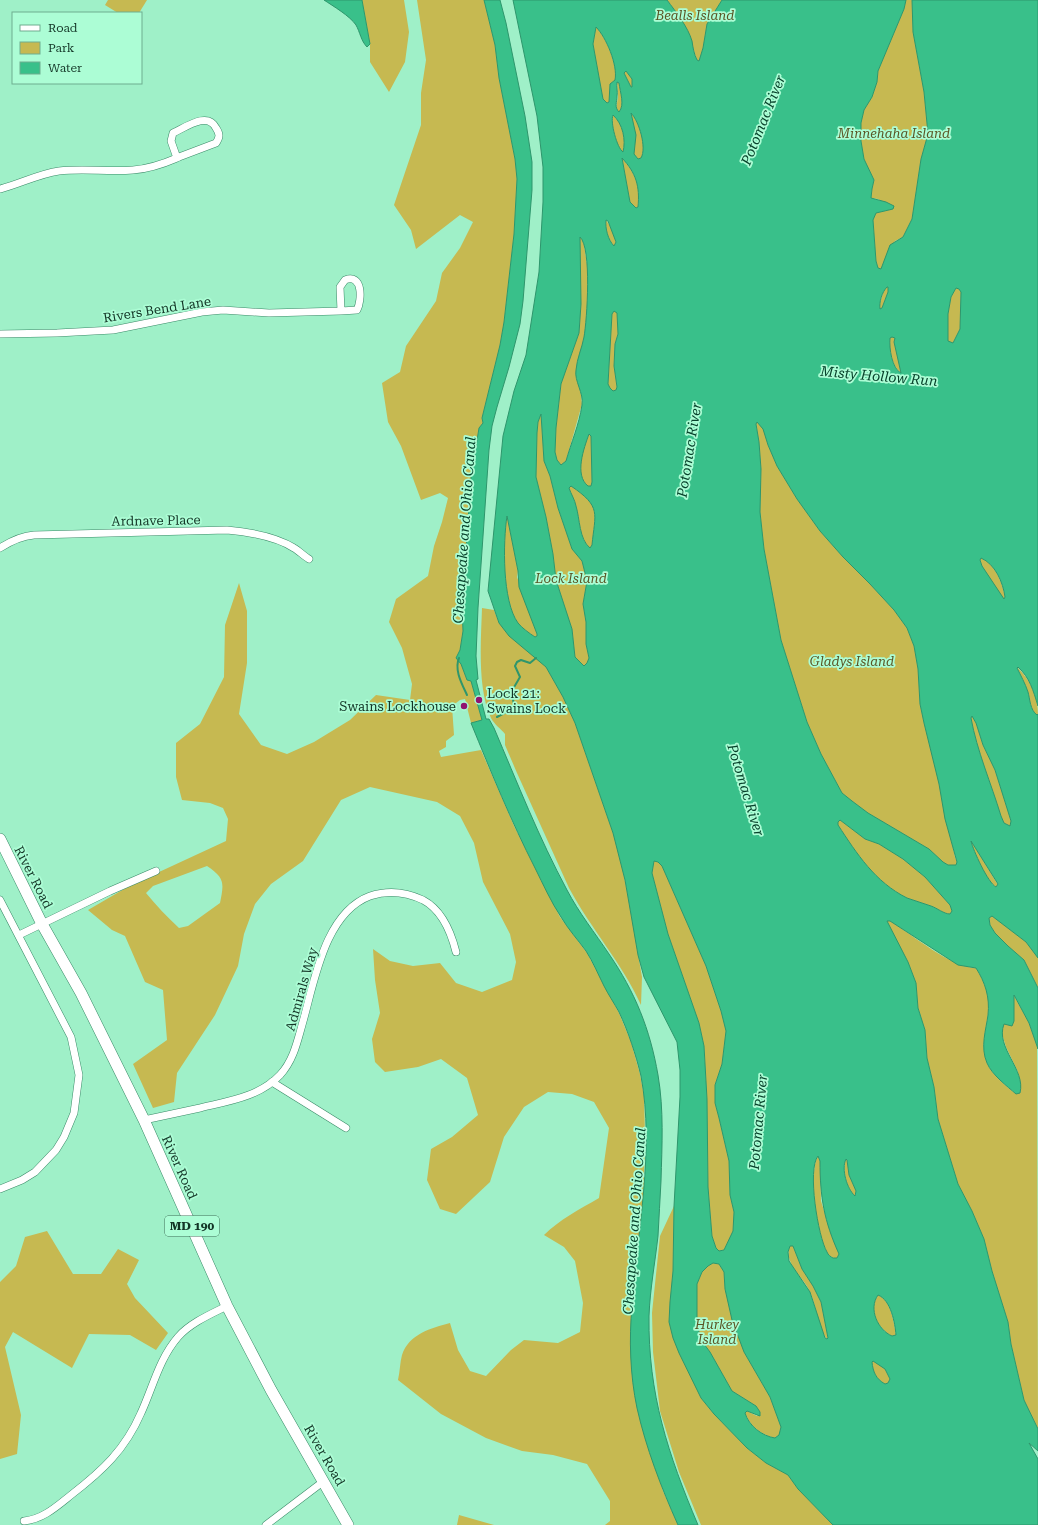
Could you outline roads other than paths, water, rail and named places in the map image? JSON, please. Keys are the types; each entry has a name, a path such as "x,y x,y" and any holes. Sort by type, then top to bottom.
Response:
{"main road":[{"name":"River Road","path":"0,839 42,924 81,993 144,1120 227,1306 271,1390 348,1525"}],"street":[{"path":"0,189 43,174 58,171 133,170 149,168 177,158 216,143 219,138 219,133 210,120 201,120 173,133 170,142 177,158"},
{"name":"Rivers Bend Lane","path":"0,334 113,330 202,312 224,310 269,313 341,311 356,310 360,304 359,286 356,280 352,278 345,280 340,287 341,311"},
{"name":"Ardnave Place","path":"0,548 12,540 24,536 36,535 227,530 243,531 270,538 294,547 309,559"},
{"path":"19,935 110,891 156,871"},
{"name":"Admirals Way","path":"144,1120 240,1099 260,1091 272,1082 288,1064 296,1047 319,963 330,935 340,918 362,899 378,894 394,892 406,893 422,900 432,906 448,927 453,938 456,952"},
{"path":"0,900 71,1037 79,1075 74,1113 64,1137 56,1150 35,1172 22,1180 0,1189"},
{"path":"272,1082 346,1128"},
{"path":"24,1521 34,1520 44,1516 112,1460 127,1439 141,1413 159,1368 179,1336 205,1317 227,1306"},
{"path":"266,1525 324,1481"}],"water":[{"path":"324,0 362,0 370,44 367,47 363,42 356,25 350,18"},
{"path":"484,0 500,0 506,23 525,116 532,162 532,190 520,324 492,426 489,450 478,608 476,656 478,679 476,680 486,719 489,719 494,728 547,850 582,915 626,982 634,997 651,1042 660,1088 662,1128 658,1236 651,1286 649,1316 652,1372 656,1398 669,1448 698,1525 678,1525 649,1453 637,1408 633,1383 630,1344 631,1319 646,1162 645,1104 637,1060 629,1035 619,1012 586,951 567,926 547,893 509,814 471,723 482,720 471,681 467,680 461,664 456,658 460,650 463,631 462,607 471,477 479,428 483,423 482,418 500,345 504,322 514,234 517,179 515,159 499,78 495,45"},
{"path":"513,0 667,0 688,30 695,55 699,61 707,24 722,0 906,0 904,9 878,71 877,82 872,97 864,110 861,123 861,141 864,159 874,180 871,198 894,206 893,209 876,213 873,220 876,261 878,268 881,269 890,245 903,237 912,219 921,159 928,134 924,92 913,32 912,0 1038,0 1038,706 1028,680 1022,671 1018,667 1017,668 1027,689 1033,710 1037,715 1038,714 1038,958 1026,942 992,916 989,918 990,925 995,933 1024,960 1038,988 1038,1049 1029,1023 1014,995 1014,1021 1012,1026 1004,1024 1002,1033 1007,1050 1019,1075 1021,1084 1020,1093 1016,1094 1004,1084 992,1072 987,1063 984,1045 988,1015 988,1002 984,984 976,968 958,965 890,921 887,921 908,962 916,983 918,1008 925,1030 927,1058 934,1087 938,1119 958,1184 984,1239 992,1271 1008,1322 1011,1344 1024,1400 1038,1429 1038,1451 1029,1443 1038,1459 1038,1525 833,1525 798,1489 788,1475 766,1463 747,1448 714,1414 701,1398 673,1338 669,1322 673,1271 674,1206 680,1097 680,1070 677,1042 644,977 638,955 625,880 613,833 575,723 563,697 546,667 509,636 499,623 488,591 503,436 514,391 526,355 539,272 543,202 543,167 537,116","holes":["596,27 604,37 615,67 615,80 610,84 609,102 607,103 603,99 593,44","626,71 632,79 631,87 624,73","617,82 619,83 622,98 622,106 619,112 616,106","631,113 637,122 643,141 643,154 641,158 638,159 634,154 636,135","613,115 623,132 623,152 618,146 612,123","622,158 634,175 638,186 638,207 636,208 630,202","606,220 608,221 616,242 614,246 607,234 606,227","580,237 584,244 586,255 588,285 585,328 577,361 576,374 582,396 582,405 577,427 566,461 561,465 557,460 555,452 561,384 579,333 581,304","888,287 888,292 882,308 880,309 882,294","956,288 961,292 960,329 953,343 948,341 948,314 951,297","614,311 617,313 618,334 615,344 614,366 617,387 616,390 613,391 608,384 612,314","892,337 895,338 894,342 901,373 893,363 890,338","541,414 544,461 572,549 582,561 587,581 583,604 586,622 586,644 589,658 584,666 575,657 572,629 556,580 546,517 536,477 537,433 538,422","757,422 763,429 777,466 797,499 820,531 894,610 907,628 914,646 918,669 920,704 939,784 945,819 957,862 956,865 948,865 943,862 929,849 868,813 842,793 821,754 807,722 781,640 764,549 760,512 761,469","589,434 591,436 591,486 588,486 584,481 581,461 585,446","571,486 588,500 594,511 595,518 592,545 590,548 586,544 582,534 575,504 569,488","507,516 518,571 519,587 537,634 535,637 518,623 513,613 506,586 505,571","981,558 986,561 998,574 1005,597 1004,599 982,566 980,560","972,716 976,723 983,745 995,770 1011,821 1010,826 1004,823 1001,816 980,755 971,718","840,820 865,839 879,844 903,859 925,877 950,905 952,911 950,914 945,913 931,906 907,898 885,884 860,857 838,825","971,841 998,884 996,887 981,866 975,851","654,861 658,862 662,866 706,966 726,1031 722,1064 715,1085 715,1103 729,1161 730,1195 734,1212 733,1231 724,1250 719,1251 716,1248 712,1236 708,1187 707,1099 704,1046 699,1023 668,934 652,873","818,1156 820,1161 822,1198 826,1220 839,1254 837,1258 833,1258 827,1253 820,1232 815,1203 814,1174 815,1163","846,1159 849,1175 856,1191 855,1196 847,1184 844,1168","790,1246 793,1246 802,1269 821,1302 828,1338 825,1338 810,1292 789,1261 788,1252","713,1263 719,1264 724,1272 725,1289 732,1320 744,1352 770,1397 781,1427 779,1435 775,1438 761,1433 747,1418 745,1413 747,1411 760,1416 760,1412 756,1406 732,1391 710,1352 701,1340 697,1324 697,1284 702,1272 708,1266","878,1295 886,1302 892,1312 896,1335 892,1336 882,1329 876,1318 874,1306","873,1361 885,1369 890,1379 888,1383 885,1384 882,1382 874,1372"]}],"waterway":[{"path":"459,658 457,667 458,672 467,695"},
{"path":"497,717 512,709 514,705 512,694 513,689 520,677 515,666 517,662 521,660 530,663 536,658"}],"place":[{"name":"Lock 21: Swains Lock","path":"479,700"},
{"name":"Swains Lockhouse","path":"464,706"}],"park label":[{"name":"Bealls Island","path":"695,15"},
{"name":"Minnehaha Island","path":"894,133"},
{"name":"Lock Island","path":"571,578"},
{"name":"Gladys Island","path":"852,661"},
{"name":"Hurkey Island","path":"717,1332"}],"water label":[{"name":"Potomac River","path":"763,120"},
{"name":"Misty Hollow Run","path":"879,376"},
{"name":"Potomac River","path":"689,450"},
{"name":"Chesapeake and Ohio Canal","path":"464,530"},
{"name":"Potomac River","path":"746,790"},
{"name":"Potomac River","path":"758,1122"},
{"name":"Chesapeake and Ohio Canal","path":"634,1221"}]}
